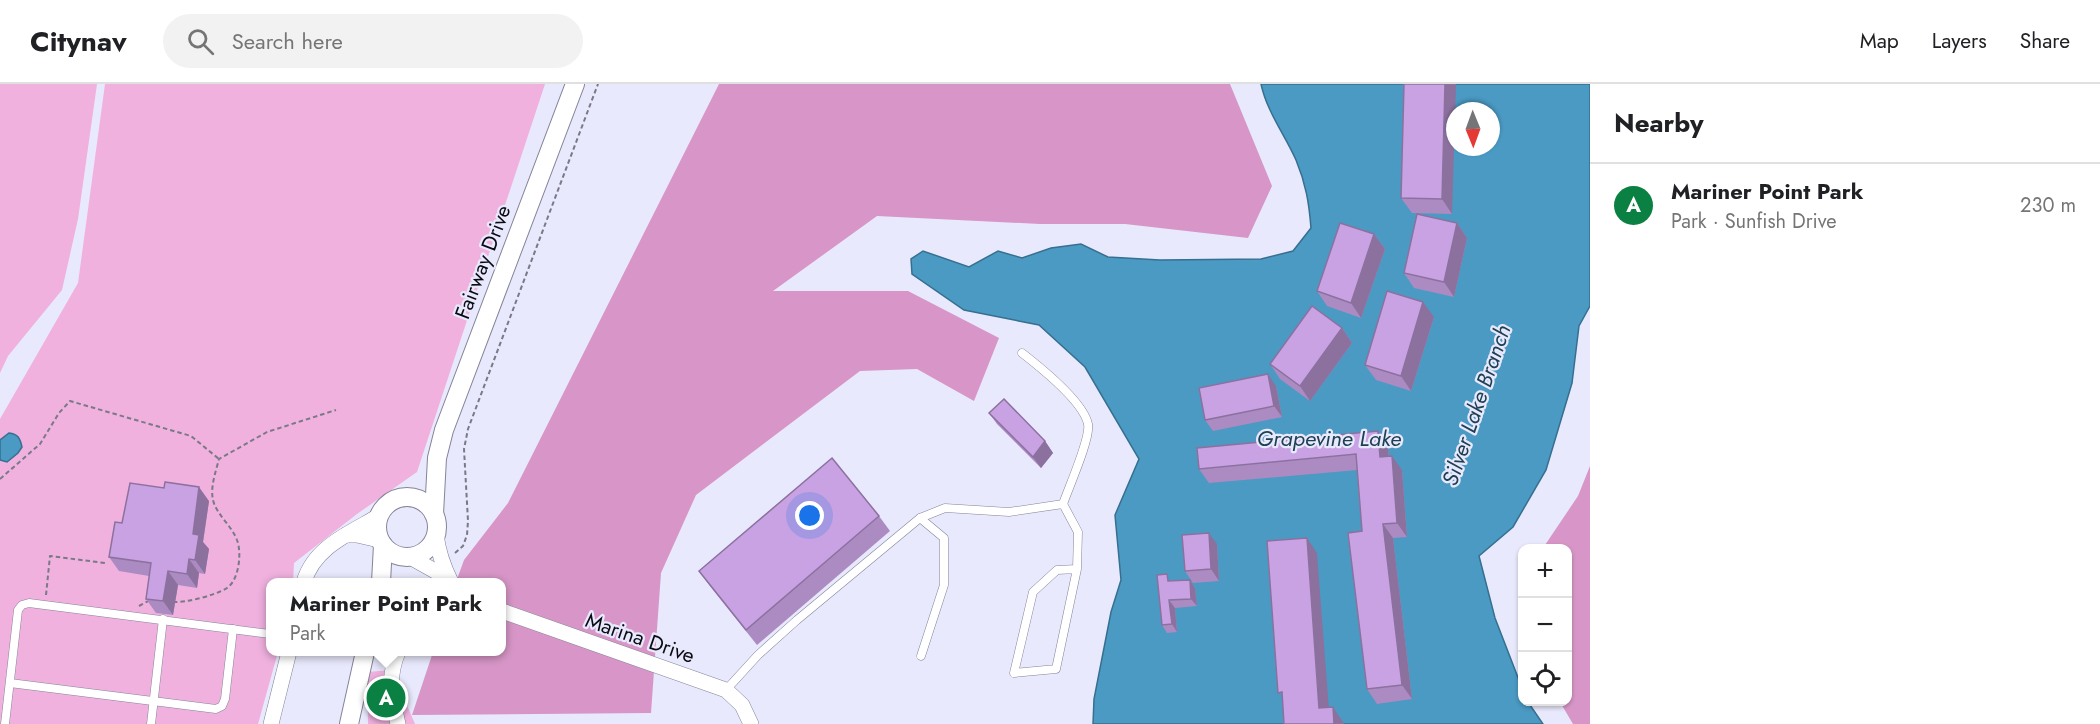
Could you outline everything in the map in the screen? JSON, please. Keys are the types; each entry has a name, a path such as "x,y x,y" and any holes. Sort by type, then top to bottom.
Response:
{"street":[{"name":"Fairway Drive","path":"436,534 434,514 437,458 444,430 574,84"},
{"name":"Fairway Drive","path":"379,516 388,503 417,489 437,458"},
{"path":"404,497 420,500 429,506 434,514"},
{"path":"306,578 316,558 346,535 379,516"},
{"path":"379,516 377,524 381,543 382,578"},
{"path":"436,534 442,564 449,578"},
{"path":"384,578 406,557 425,551 433,544 436,534"},
{"path":"346,535 357,535 381,543 394,555 406,557 445,578"},
{"name":"Marina Drive","path":"506,613 726,690 742,705 751,724"},
{"path":"271,724 288,656"},
{"path":"349,724 364,656"},
{"path":"396,656 390,684 398,724"}],"lane":[{"path":"1022,353 1057,381 1082,413 1088,425 1087,437 1063,504 1078,532 1077,569 1056,669 1014,673 1033,592 1057,570 1077,569"},
{"path":"726,690 797,620 920,518 945,508 1010,512 1063,504"},
{"path":"920,518 944,538 944,585 921,656"},
{"path":"6,724 18,610 22,605 45,604 266,633"},
{"path":"151,724 163,619"},
{"path":"10,683 216,709 222,706 225,699 233,629"}],"path":[{"path":"442,564 463,546 467,536 464,449 468,429 598,84"},
{"path":"0,479 33,451 70,401 191,436 219,459"},
{"path":"169,601 184,601 213,593 228,587 236,578 239,554 237,541 213,501 213,480 219,459 267,432 336,410"},
{"path":"45,604 50,556 105,563"},
{"path":"132,615 136,608 151,599"}],"shaded area":[{"path":"0,84 97,84 78,219 62,290 8,356 0,373"},
{"path":"105,84 545,84 417,472 357,514 294,563 293,578 266,578 266,656 277,656 258,724 0,724 0,419 78,283"},
{"path":"719,84 1230,84 1272,186 1248,238 1125,224 1040,224 877,216 773,291 908,291 999,338 974,401 917,369 860,371 696,495 661,573 651,713 412,715 432,656 506,656 506,578 457,578 464,560 508,503"},
{"path":"1590,466 1590,724 1573,724 1562,706 1572,706 1572,544 1546,544 1578,496"},
{"path":"392,670 415,724 368,724 367,672"}],"water":[{"name":"Grapevine Lake","path":"1261,84 1590,84 1590,306 1579,326 1572,383 1546,470 1513,527 1479,556 1495,618 1518,678 1518,706 1531,706 1543,724 1093,724 1094,699 1111,612 1121,580 1115,515 1139,459 1085,367 1039,325 964,310 912,274 911,259 923,251 969,267 998,251 1022,258 1051,248 1081,244 1108,257 1160,260 1261,259 1293,251 1311,228 1309,210 1296,160 1272,114"},
{"path":"9,433 18,437 22,447 7,462 0,460 0,440"}],"building":[{"path":"1404,84 1445,84 1442,199 1401,198"},
{"path":"1417,214 1457,223 1444,282 1404,273"},
{"path":"1340,223 1374,234 1351,303 1317,291"},
{"path":"1387,291 1423,302 1401,376 1365,365"},
{"path":"1312,306 1342,328 1300,386 1270,364"},
{"path":"1268,374 1274,406 1205,420 1199,388"},
{"path":"1004,399 1045,441 1033,457 989,413"},
{"path":"1378,431 1380,457 1392,456 1397,523 1383,524 1402,685 1367,689 1348,533 1362,531 1356,454 1199,469 1197,448"},
{"path":"832,458 879,516 746,630 699,571"},
{"path":"165,482 199,487 193,534 199,535 195,560 189,559 187,574 168,571 163,601 146,599 151,563 109,557 115,522 122,523 130,483 164,488"},
{"path":"1209,533 1211,569 1185,571 1182,535"},
{"path":"1307,538 1319,708 1333,707 1334,724 1284,724 1282,692 1278,693 1267,541"},
{"path":"1167,574 1168,581 1190,580 1191,599 1169,600 1172,624 1162,625 1157,575"}],"place":[{"name":"Mariner Point Park","path":"386,698"}],"water label":[{"name":"Silver Lake Branch","path":"1476,405"}]}
